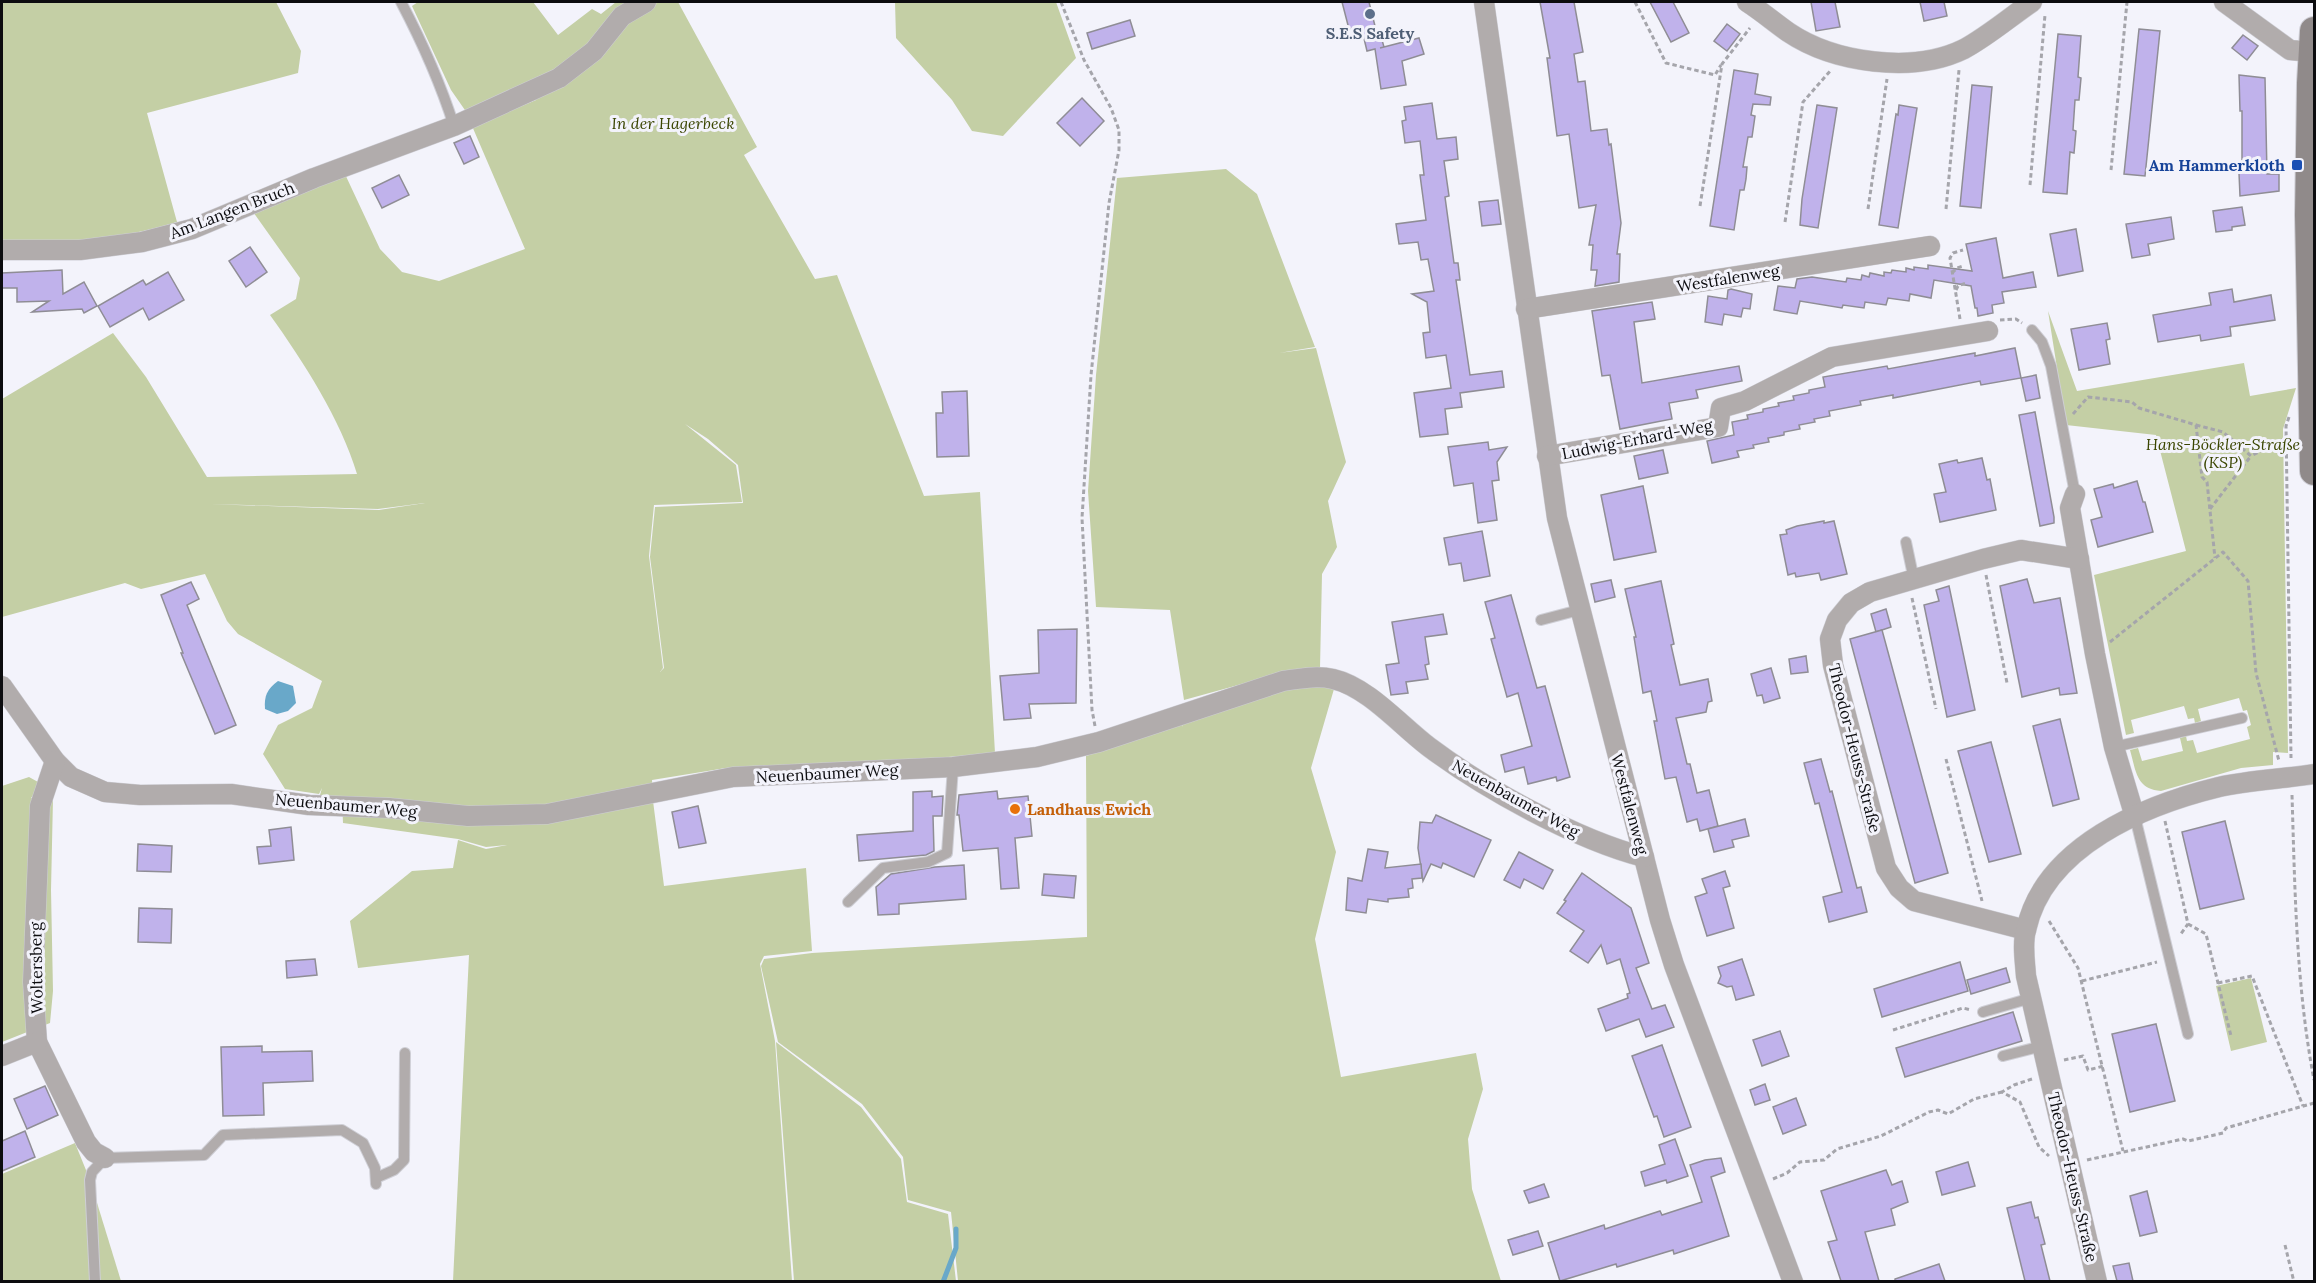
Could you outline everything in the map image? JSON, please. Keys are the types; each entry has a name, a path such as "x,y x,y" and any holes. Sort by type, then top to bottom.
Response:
{"street":[{"name":"Am Langen Bruch","path":"2,250 80,250 141,242 192,228 314,178 454,126 559,78 594,51 622,16 646,2"},
{"name":"Westfalenweg","path":"1485,2 1526,309 1557,518 1579,610 1674,965 1793,1281"},
{"path":"2224,2 2290,50 2313,42 2309,215 2314,471"},
{"path":"1754,7 1788,32 1810,44 1844,55 1890,63 1929,60 1961,50 2038,7"},
{"name":"Westfalenweg","path":"1526,309 1930,246"},
{"name":"Ludwig-Erhard-Weg","path":"1548,456 1718,427 1721,408 1745,401 1832,357 1988,331"},
{"path":"2075,494 2070,508 2095,654 2114,747 2135,817"},
{"name":"Theodor-Heuss-Straße","path":"2025,930 1914,901 1899,888 1886,868 1833,665 1830,639 1836,620 1851,603 1870,592 2021,550 2079,559"},
{"name":"Neuenbaumer Weg","path":"2,686 55,760 71,777 105,792 140,795 231,794 309,805 389,808 468,816 547,814 733,777 953,767 1037,757 1099,742 1283,681 1310,677 1334,679 1364,694 1430,748 1480,781 1535,812 1597,842 1644,857"},
{"name":"Woltersberg","path":"55,760 40,806 33,982 38,1042 86,1142 94,1152 105,1158"},
{"name":"Theodor-Heuss-Straße","path":"2097,1281 2026,976 2025,930 2037,902 2058,869 2072,854 2094,838 2161,805 2218,788 2251,781 2314,774"},
{"path":"2,1056 38,1042"}],"lane":[{"path":"400,2 421,40 439,81 454,126"},
{"path":"2032,330 2042,342 2051,366 2075,494"},
{"path":"1906,542 1911,581"},
{"path":"1541,620 1579,610"},
{"path":"2114,747 2242,718"},
{"path":"848,902 884,868 928,862 947,853 953,767"},
{"path":"2135,817 2188,1034"},
{"path":"1983,1012 2031,998"},
{"path":"95,1281 90,1180 92,1172 105,1158 204,1155 223,1135 342,1130 363,1143 375,1168 376,1181 394,1170 404,1160 405,1053"},
{"path":"2003,1056 2045,1062"}],"path":[{"path":"1061,2 1084,60 1111,108 1119,130 1119,150 1109,203 1091,375 1082,518 1092,710 1099,742"},
{"path":"1635,2 1666,63 1715,75 1754,7"},
{"path":"2111,170 2127,2"},
{"path":"2030,185 2038,7"},
{"path":"1946,208 1961,50"},
{"path":"1785,222 1803,102 1844,55"},
{"path":"1868,208 1890,63"},
{"path":"1700,206 1722,64"},
{"path":"1962,335 1950,258 1953,253 1963,250"},
{"path":"1952,273 1964,266"},
{"path":"1955,292 1959,286 1966,283"},
{"path":"1988,331 1999,320 2006,318 2016,319 2032,330"},
{"path":"2062,426 2088,397 2132,402 2139,408 2223,432 2251,456"},
{"path":"2293,408 2286,426 2288,778 2296,932 2304,1016 2314,1080"},
{"path":"2196,425 2202,477 2207,482 2216,558"},
{"path":"2210,509 2251,456 2286,438"},
{"path":"2095,654 2223,552 2248,581 2256,673 2288,778"},
{"path":"1983,559 2007,683"},
{"path":"1911,581 1936,709"},
{"path":"1946,759 1986,920"},
{"path":"2037,902 2078,968 2104,1066 2123,1151"},
{"path":"2188,924 2206,934 2231,1036"},
{"path":"2218,983 2252,976 2303,1106"},
{"path":"1893,1030 1964,1008 1983,1012"},
{"path":"1757,1185 1787,1173 1800,1162 1824,1160 1837,1149 1881,1136 1929,1112 1938,1110 1948,1114 1974,1099 2002,1092 2045,1062 2084,1056 2088,1071 2104,1066"},
{"path":"2002,1092 2020,1102 2036,1140 2046,1154 2051,1157 2067,1154 2084,1161 2123,1151 2127,1153 2183,1139 2187,1141 2223,1133 2226,1128 2314,1103"},
{"path":"2285,1245 2294,1281"}],"green space":[{"path":"2,2 276,2 301,51 298,73 147,113 177,222 134,233 90,240 24,242 2,240"},
{"name":"In der Hagerbeck","path":"418,2 533,2 558,35 592,9 601,14 616,2 678,2 757,147 744,155 815,279 837,275 924,496 980,492 995,753 914,760 726,768 652,780 664,886 806,868 812,951 764,956 760,964 775,1041 792,1281 453,1281 469,955 358,968 350,921 412,871 453,868 458,840 486,849 507,845 486,847 458,839 343,823 342,799 320,795 322,788 319,794 285,789 263,754 278,725 312,708 322,681 238,634 227,621 205,574 141,589 125,583 2,617 2,399 113,333 146,377 207,477 357,474 331,412 308,371 270,315 296,299 300,278 251,209 344,172 380,249 402,272 439,281 525,249 472,126 536,100 526,89 467,113 451,90 412,6","holes":["685,424 708,439 738,465 743,503 655,507 650,557 664,668 660,672 663,668 649,556 654,505 742,502 736,465","425,503 379,510 210,504 378,509"]},
{"path":"895,2 1056,2 1076,58 1003,136 972,131 952,100 896,38"},
{"path":"1226,169 1257,194 1315,347 1279,353 1316,348 1346,462 1328,501 1337,547 1322,574 1320,668 1286,672 1184,700 1170,610 1096,607 1088,491 1096,375 1117,178"},
{"name":"Hans-Böckler-Straße (KSP)","path":"2048,311 2077,391 2244,363 2250,396 2296,388 2283,429 2288,753 2273,752 2273,765 2241,768 2161,791 2146,787 2138,778 2130,750 2138,748 2142,761 2183,751 2180,738 2186,736 2187,741 2193,740 2197,753 2250,739 2247,727 2251,725 2247,710 2243,711 2239,698 2198,709 2201,721 2195,723 2194,718 2188,719 2184,706 2131,720 2134,733 2126,735 2094,575 2186,551 2156,435 2066,425"},
{"path":"1309,685 1334,689 1311,768 1336,852 1315,939 1341,1077 1476,1053 1483,1089 1468,1139 1472,1189 1501,1281 958,1281 951,1212 908,1200 903,1157 862,1104 778,1042 761,966 764,959 812,953 1087,937 1086,756 1182,723 1182,727 1183,722 1282,687"},
{"path":"29,777 38,782 39,789 31,798 53,798 51,890 53,991 50,1023 2,1042 2,786"},
{"path":"2251,978 2267,1042 2231,1051 2216,986"},
{"path":"776,1042 861,1107 901,1159 907,1202 948,1214 956,1281 794,1281"},
{"path":"75,1143 90,1180 121,1281 2,1282 2,1174"}],"water":[{"path":"278,681 293,686 296,703 288,711 277,714 265,709 265,704 269,690"}],"building":[{"path":"1342,2 1369,2 1377,34 1380,33 1384,47 1419,38 1424,54 1402,61 1406,85 1381,89 1375,49 1367,51 1361,26 1349,29"},
{"path":"1540,2 1574,2 1583,52 1574,54 1578,82 1585,81 1591,131 1607,129 1609,145 1611,144 1621,223 1617,254 1620,254 1619,282 1595,286 1597,270 1591,270 1593,245 1589,245 1596,205 1579,208 1569,134 1557,136 1547,58 1550,58"},
{"path":"1650,2 1673,2 1689,33 1671,42"},
{"path":"1811,2 1835,2 1840,27 1816,31"},
{"path":"1920,2 1944,2 1947,16 1924,21"},
{"path":"1130,20 1135,36 1092,49 1087,33"},
{"path":"1727,24 1740,34 1727,51 1714,41"},
{"path":"2139,29 2160,31 2145,176 2124,174"},
{"path":"2058,34 2081,36 2078,77 2081,78 2079,100 2075,100 2073,130 2076,131 2074,153 2070,152 2067,194 2043,192"},
{"path":"2243,35 2258,46 2247,60 2232,48"},
{"path":"1734,70 1758,74 1755,94 1771,97 1770,105 1753,104 1751,115 1755,116 1752,137 1748,137 1743,167 1747,167 1746,179 1744,190 1740,190 1734,230 1710,226"},
{"path":"2239,75 2265,78 2267,174 2279,174 2279,191 2240,196 2242,111 2240,111"},
{"path":"1972,85 1992,87 1981,208 1960,206"},
{"path":"1082,98 1104,121 1080,146 1057,123"},
{"path":"1432,103 1437,139 1456,137 1458,159 1444,161 1449,196 1445,197 1454,263 1458,263 1460,280 1456,280 1470,375 1502,371 1504,387 1460,393 1462,407 1445,409 1448,434 1420,437 1414,393 1451,388 1446,355 1426,358 1423,333 1430,332 1427,302 1412,294 1434,291 1428,259 1421,260 1418,242 1399,244 1396,224 1426,220 1420,175 1424,175 1420,141 1405,143 1402,121 1406,120 1404,107"},
{"path":"1817,105 1837,108 1818,228 1800,225"},
{"path":"1899,105 1917,108 1898,228 1879,225"},
{"path":"470,136 479,157 464,164 454,143"},
{"path":"399,175 409,195 382,208 372,188"},
{"path":"1498,200 1501,224 1482,226 1479,202"},
{"path":"2242,207 2245,225 2232,227 2232,230 2216,232 2213,211"},
{"path":"2171,217 2174,239 2148,244 2150,255 2132,258 2126,224"},
{"path":"2076,229 2083,271 2058,276 2050,234"},
{"path":"1996,238 2003,278 2033,272 2036,287 2002,292 2004,303 1992,305 1993,313 1978,316 1971,286 1934,280 1931,298 1910,294 1909,301 1888,298 1886,305 1865,302 1864,308 1843,305 1842,308 1800,301 1797,314 1774,310 1778,286 1795,288 1797,279 1812,277 1846,282 1847,278 1861,280 1862,275 1869,277 1870,273 1884,276 1884,272 1891,273 1892,270 1906,272 1906,268 1914,270 1914,267 1928,269 1928,265 1972,271 1966,244"},
{"path":"250,247 267,272 246,287 229,261"},
{"path":"62,270 63,294 84,282 97,306 84,313 82,309 32,312 49,301 17,302 17,288 2,288 2,273"},
{"path":"168,272 184,300 149,320 143,308 110,327 98,306 143,280 146,285"},
{"path":"2232,289 2234,302 2271,295 2275,320 2230,327 2231,336 2201,341 2200,335 2158,342 2153,315 2211,305 2209,293"},
{"path":"1728,290 1752,294 1750,309 1743,308 1741,317 1724,314 1722,325 1705,322 1708,296 1727,299"},
{"path":"1652,302 1655,319 1634,322 1642,383 1739,366 1742,381 1696,390 1698,398 1669,403 1672,419 1620,429 1610,375 1602,376 1592,311"},
{"path":"2107,323 2110,339 2106,340 2110,364 2079,370 2071,329"},
{"path":"2015,348 2021,378 1981,385 1980,381 1893,398 1893,395 1860,401 1861,405 1829,411 1830,416 1799,425 1800,429 1784,432 1784,435 1768,438 1769,442 1753,445 1754,448 1737,451 1739,457 1712,463 1707,441 1734,435 1732,422 1748,419 1747,415 1779,406 1778,403 1794,400 1793,396 1809,393 1809,390 1825,387 1823,377 1887,366 1888,369 1975,353 1975,356"},
{"path":"2036,375 2040,398 2026,401 2021,378"},
{"path":"967,391 969,456 937,457 936,413 943,413 942,392"},
{"path":"2035,412 2054,517 2054,523 2040,526 2019,415"},
{"path":"1488,442 1489,450 1507,447 1497,462 1499,480 1492,481 1497,520 1478,523 1473,483 1454,486 1448,447"},
{"path":"1663,450 1668,473 1639,479 1634,456"},
{"path":"1982,458 1987,480 1990,479 1996,510 1940,522 1934,494 1946,492 1939,464"},
{"path":"2137,481 2153,532 2098,547 2091,520 2102,517 2094,489 2113,484 2114,488"},
{"path":"1643,486 1656,552 1614,560 1601,495"},
{"path":"1824,521 1824,523 1834,521 1847,574 1821,580 1819,573 1796,577 1795,573 1788,575 1780,535 1787,534 1786,530 1797,526"},
{"path":"1482,531 1490,576 1464,581 1461,563 1449,565 1444,538"},
{"path":"2027,579 2034,603 2060,598 2077,693 2060,695 2059,688 2022,697 2000,586"},
{"path":"1611,580 1615,597 1595,602 1591,584"},
{"path":"1661,581 1680,685 1708,679 1712,701 1708,702 1706,712 1676,718 1687,764 1690,764 1697,793 1709,790 1718,826 1700,831 1697,819 1687,822 1676,777 1665,779 1651,691 1643,693 1634,637 1636,637 1625,589"},
{"path":"191,582 199,599 187,605 236,725 215,734 181,653 183,653 161,595"},
{"path":"1949,586 1975,710 1947,717 1924,605 1939,601 1936,590"},
{"path":"1511,595 1537,688 1545,686 1570,777 1557,781 1556,777 1528,784 1524,767 1505,772 1501,755 1532,746 1518,693 1507,697 1491,639 1495,638 1485,602"},
{"path":"1886,609 1891,627 1876,632 1871,614"},
{"path":"1443,614 1447,634 1425,637 1429,664 1425,665 1428,679 1406,682 1408,693 1391,695 1386,665 1399,663 1392,622"},
{"path":"1077,629 1076,703 1029,704 1031,718 1004,720 1000,676 1039,673 1038,630"},
{"path":"1882,630 1948,873 1915,883 1850,639"},
{"path":"1806,656 1808,672 1791,674 1789,659"},
{"path":"1771,668 1780,698 1764,703 1762,695 1757,696 1751,674"},
{"path":"2060,719 2079,799 2053,806 2033,726"},
{"path":"1991,742 2021,854 1989,862 1958,751"},
{"path":"1821,759 1830,792 1832,791 1857,888 1861,887 1867,912 1829,922 1823,897 1842,892 1819,803 1815,804 1804,763"},
{"path":"932,791 932,797 943,796 942,816 933,816 934,851 926,855 859,861 857,835 913,831 913,792"},
{"path":"997,791 998,799 1028,796 1032,836 1015,838 1019,888 1001,889 998,848 963,851 959,815 957,815 959,795"},
{"path":"698,806 706,843 679,848 672,812"},
{"path":"1436,815 1491,840 1474,877 1443,863 1441,868 1431,864 1423,881 1418,848 1420,822 1432,823"},
{"path":"1745,819 1749,836 1732,840 1734,847 1714,852 1708,829"},
{"path":"2225,821 2244,899 2200,909 2182,832"},
{"path":"291,827 294,860 259,864 257,847 271,846 269,830"},
{"path":"138,844 172,846 171,872 137,871"},
{"path":"1368,849 1388,852 1385,868 1421,864 1422,878 1412,879 1413,888 1408,889 1409,897 1388,899 1388,902 1368,899 1366,913 1346,910 1348,878 1362,881"},
{"path":"1519,852 1553,870 1543,889 1524,879 1520,888 1504,880"},
{"path":"964,865 966,899 899,904 899,914 878,915 876,887 891,874"},
{"path":"1725,871 1730,886 1723,888 1734,928 1707,936 1695,897 1707,893 1702,879"},
{"path":"1582,873 1631,908 1649,963 1636,968 1652,1009 1665,1005 1674,1027 1646,1037 1639,1019 1606,1031 1598,1009 1628,998 1627,994 1630,993 1620,959 1607,964 1601,945 1588,963 1570,951 1584,931 1557,913"},
{"path":"1044,874 1076,876 1074,898 1042,895"},
{"path":"139,908 172,909 171,943 138,942"},
{"path":"315,959 317,975 287,978 286,961"},
{"path":"1742,959 1754,995 1736,1000 1732,986 1727,987 1718,983 1721,976 1718,967"},
{"path":"1960,962 1968,991 1882,1017 1874,989"},
{"path":"2006,968 2010,982 1971,994 1967,980"},
{"path":"2013,1012 2022,1041 1905,1077 1896,1048"},
{"path":"2156,1024 2175,1101 2130,1112 2112,1034"},
{"path":"1780,1031 1789,1056 1762,1066 1753,1040"},
{"path":"1662,1045 1691,1127 1664,1137 1657,1116 1654,1117 1632,1056"},
{"path":"262,1046 262,1052 312,1051 313,1081 263,1083 264,1115 223,1116 221,1047"},
{"path":"1765,1084 1770,1100 1755,1105 1750,1090"},
{"path":"45,1086 58,1115 27,1129 14,1099"},
{"path":"1796,1098 1806,1125 1783,1134 1773,1107"},
{"path":"25,1131 35,1157 2,1171 2,1141"},
{"path":"1675,1139 1688,1176 1667,1183 1666,1180 1645,1186 1641,1172 1665,1164 1659,1145"},
{"path":"1721,1158 1725,1172 1711,1177 1729,1236 1674,1254 1673,1250 1560,1281 1548,1243 1604,1225 1605,1229 1660,1211 1662,1215 1702,1202 1690,1165"},
{"path":"1968,1162 1975,1186 1942,1195 1936,1172"},
{"path":"1886,1170 1892,1185 1902,1181 1908,1202 1891,1209 1895,1225 1865,1232 1879,1281 1841,1281 1828,1242 1837,1240 1821,1191"},
{"path":"1544,1184 1549,1197 1529,1203 1524,1191"},
{"path":"2147,1191 2157,1232 2140,1236 2130,1196"},
{"path":"2031,1202 2035,1218 2038,1217 2045,1244 2041,1245 2050,1281 2025,1281 2007,1208"},
{"path":"1538,1231 1543,1246 1513,1255 1508,1240"},
{"path":"2129,1263 2133,1281 2117,1281 2113,1266"},
{"path":"1939,1264 1945,1281 1895,1281 1895,1279"}],"waterway":[{"path":"943,1282 956,1248 956,1229"}],"place":[{"name":"S.E.S Safety","path":"1370,14"},
{"name":"Am Hammerkloth","path":"2297,165"},
{"name":"Landhaus Ewich","path":"1015,809"}]}
